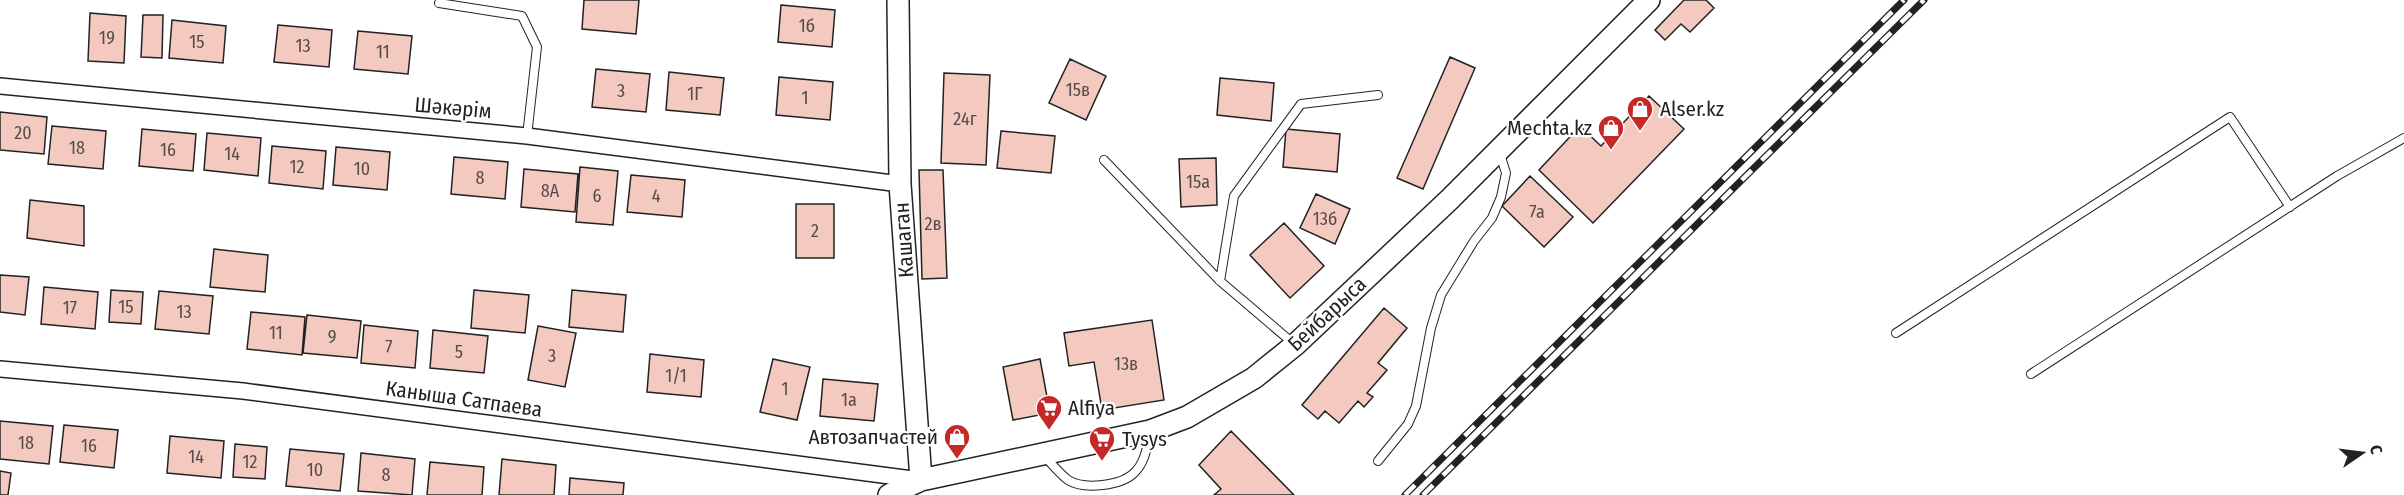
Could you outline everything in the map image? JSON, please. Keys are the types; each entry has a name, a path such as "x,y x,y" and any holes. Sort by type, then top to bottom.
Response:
{"street":[{"name":"Кашаган","path":"898,0 900,184 921,480"},
{"name":"Бейбарыса","path":"890,495 921,480 1150,431 1187,417 1222,399 1254,378 1295,345 1498,150 1648,0"},
{"name":"Шәкәрім","path":"0,86 527,136 900,184"},
{"name":"Каныша Сатпаева","path":"0,369 243,391 921,480"}],"lane":[{"path":"439,3 522,16 537,47 527,136"},
{"path":"1220,281 1234,196 1301,104 1378,95"},
{"path":"1896,333 2230,117 2290,207"},
{"path":"2031,374 2337,176 2404,138"},
{"path":"1378,460 1408,424 1416,406 1431,328 1441,295 1474,241 1492,218 1501,197 1506,173 1498,150"},
{"path":"1104,160 1220,281 1295,345"},
{"path":"1044,455 1068,480 1086,486 1113,484 1134,474 1144,459 1150,431"}],"building":[{"path":"584,0 639,0 636,34 582,29"},
{"path":"1684,0 1706,0 1714,8 1690,32 1681,24 1665,40 1655,30"},
{"path":"781,5 835,10 832,47 778,42"},
{"path":"90,13 126,16 124,63 88,61"},
{"path":"143,15 163,15 162,58 141,57"},
{"path":"172,20 226,26 223,63 169,58"},
{"path":"278,25 332,30 329,67 274,62"},
{"path":"358,31 412,36 408,74 354,69"},
{"path":"1450,57 1475,68 1423,189 1397,178"},
{"path":"1070,59 1106,76 1086,120 1049,103"},
{"path":"596,69 650,74 646,112 592,107"},
{"path":"669,72 724,78 720,115 666,110"},
{"path":"944,73 990,75 986,165 941,163"},
{"path":"779,77 833,82 830,120 776,115"},
{"path":"1220,78 1274,83 1271,121 1217,115"},
{"path":"1649,96 1684,129 1593,223 1539,170 1580,126 1601,146"},
{"path":"0,112 47,117 44,154 0,150"},
{"path":"52,126 106,131 103,169 48,164"},
{"path":"142,129 196,134 193,171 139,166"},
{"path":"1286,129 1340,134 1337,172 1283,167"},
{"path":"1001,131 1055,136 1051,173 997,168"},
{"path":"207,133 261,138 258,176 204,170"},
{"path":"272,146 326,151 323,189 269,183"},
{"path":"336,147 390,152 387,190 333,185"},
{"path":"454,157 508,162 505,199 451,194"},
{"path":"1216,158 1217,205 1181,207 1179,159"},
{"path":"580,167 618,171 613,225 576,222"},
{"path":"524,169 578,174 575,212 521,207"},
{"path":"919,170 943,170 947,278 922,279"},
{"path":"631,175 685,180 682,217 627,212"},
{"path":"1530,176 1573,217 1544,247 1502,206"},
{"path":"1316,194 1350,209 1335,244 1300,228"},
{"path":"30,200 84,206 84,246 27,238"},
{"path":"796,204 834,204 834,258 796,258"},
{"path":"1284,223 1324,266 1290,298 1250,255"},
{"path":"214,249 268,255 265,292 210,287"},
{"path":"0,275 29,277 25,315 0,312"},
{"path":"44,287 98,292 95,329 41,324"},
{"path":"111,290 143,292 141,324 109,322"},
{"path":"474,290 529,295 525,333 471,328"},
{"path":"572,290 626,295 623,332 569,327"},
{"path":"159,291 213,296 209,334 155,329"},
{"path":"1384,308 1407,328 1378,363 1387,370 1367,393 1373,397 1364,407 1358,401 1339,423 1325,411 1318,419 1302,405"},
{"path":"251,312 305,317 302,355 247,349"},
{"path":"307,315 361,321 357,358 303,353"},
{"path":"1152,320 1164,400 1102,410 1094,362 1069,366 1064,333"},
{"path":"364,325 418,331 415,368 361,363"},
{"path":"538,326 576,333 565,387 528,380"},
{"path":"433,330 488,336 484,373 430,368"},
{"path":"650,354 704,360 701,397 647,392"},
{"path":"773,359 810,367 797,420 760,412"},
{"path":"1040,359 1050,413 1013,420 1003,367"},
{"path":"823,379 878,384 874,421 820,416"},
{"path":"0,421 53,426 49,464 0,459"},
{"path":"64,425 118,430 114,468 60,462"},
{"path":"1231,431 1294,495 1214,495 1221,489 1199,465"},
{"path":"170,436 224,441 221,478 167,473"},
{"path":"235,444 267,447 265,479 233,477"},
{"path":"290,449 344,454 340,491 286,486"},
{"path":"361,453 415,459 412,495 358,491"},
{"path":"502,459 556,465 554,495 499,495"},
{"path":"430,462 484,467 482,495 427,495"},
{"path":"0,471 11,473 8,495 0,495"},
{"path":"570,478 624,483 623,495 569,495"}],"railway":[{"path":"1405,495 1904,0"},
{"path":"1423,495 1924,0"}],"place":[{"name":"Alser.kz","path":"1640,132"},
{"name":"Mechta.kz","path":"1611,151"},
{"name":"Alfiya","path":"1049,431"},
{"name":"Автозапчастей","path":"957,460"},
{"name":"Tysys","path":"1102,462"}]}
